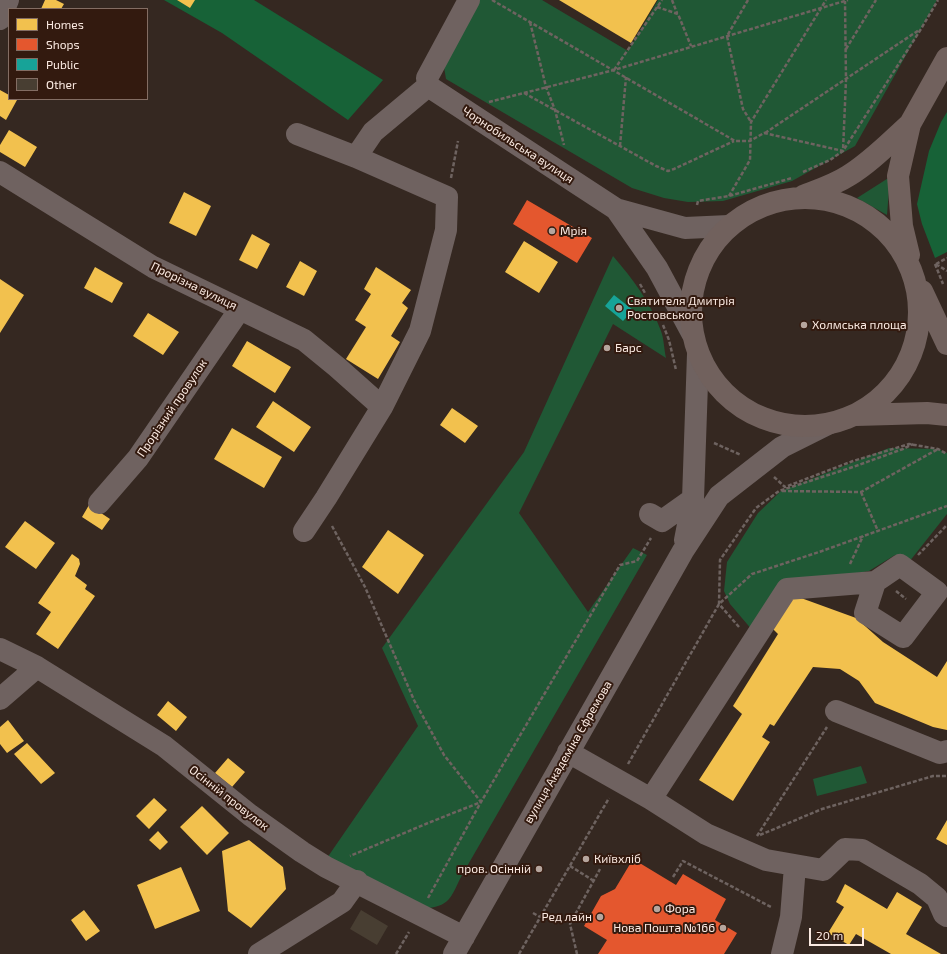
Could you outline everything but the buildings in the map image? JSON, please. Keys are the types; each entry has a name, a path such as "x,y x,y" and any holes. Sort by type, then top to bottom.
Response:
{"main road":[{"path":"910,124 849,176 828,186 798,187 780,199 761,206 729,226 704,257 695,278 692,294 692,333 698,354 716,384 742,408 775,423 810,426 828,424 856,414 883,396 904,370 916,340 920,308 914,275 902,226 898,176 910,124 947,58"},
{"path":"798,187 838,201 871,217 897,242 947,344"},
{"path":"856,414 927,413 947,415"}],"street":[{"path":"0,19 8,0"},
{"path":"356,157 373,132 427,82 469,0"},
{"name":"Чорнобильська вулиця","path":"427,82 464,110 616,209 685,228 729,226"},
{"path":"297,134 356,157 447,196 446,230 420,331 382,407 304,531"},
{"name":"Прорізна вулиця","path":"0,172 153,267 304,340 338,367 382,407"},
{"name":"Чорнобильська вулиця","path":"616,209 657,268 692,333"},
{"name":"Прорізний провулок","path":"100,503 138,458 240,309"},
{"name":"вулиця Академіка Єфремова","path":"683,551 693,499 698,354"},
{"name":"вулиця Академіка Єфремова","path":"459,945 683,551 719,496 782,447 828,424"},
{"path":"656,518 693,499"},
{"path":"651,799 787,589 875,582"},
{"name":"Осінній провулок","path":"0,650 37,667 164,746 250,815 302,852 326,867 419,914 459,945"},
{"path":"0,699 37,667"},
{"path":"836,711 940,753 947,751"},
{"path":"568,752 651,799 706,834 766,860 823,870 845,849 862,850 920,884 937,898 944,914 947,916"},
{"path":"782,954 791,917 795,866"},
{"path":"259,954 342,902 356,881"}],"path":[{"path":"492,0 734,141"},
{"path":"614,70 662,0"},
{"path":"672,0 691,46"},
{"path":"748,0 727,36 743,109 751,122"},
{"path":"729,196 750,160 751,122 826,0"},
{"path":"464,110 523,92 614,70 847,0 843,151"},
{"path":"846,49 876,0"},
{"path":"802,173 830,160 843,151 938,0"},
{"path":"657,8 678,14"},
{"path":"530,22 546,86 555,110 564,145"},
{"path":"523,92 656,166 668,171 734,141 750,141 846,80 921,29"},
{"path":"620,146 626,77"},
{"path":"764,133 843,151"},
{"path":"447,196 458,141"},
{"path":"697,205 698,201 729,196 787,180 798,187"},
{"path":"935,264 947,258"},
{"path":"935,264 947,272"},
{"path":"935,264 945,289"},
{"path":"640,284 647,296"},
{"path":"661,320 669,340 677,376"},
{"path":"695,434 759,464 785,487 854,461 909,444 938,449 947,454"},
{"path":"752,643 719,604 720,560 756,508 779,491 853,467 913,444"},
{"path":"779,491 861,492 938,449"},
{"path":"861,492 878,531"},
{"path":"326,498 332,526 365,587 414,700 444,755 481,802"},
{"path":"519,954 719,604 752,574 947,506"},
{"path":"396,954 481,802 620,565 637,561 656,518"},
{"path":"849,565 863,536"},
{"path":"836,711 756,837 822,809 933,776 947,776"},
{"path":"326,867 481,802"},
{"path":"674,877 683,861 791,917"},
{"path":"570,866 594,881"},
{"path":"577,954 570,924 600,869"},
{"path":"532,913 540,917"}],"green space":[{"path":"164,0 254,0 383,80 348,120 222,33"},
{"path":"479,0 542,0 628,51 658,0 937,0 855,146 792,181 723,201 688,202 664,198 632,188 446,79 444,67"},
{"path":"947,112 947,252 935,258 922,224 917,204 929,151 941,122"},
{"path":"890,177 887,215 857,198"},
{"path":"613,256 634,282 652,311 662,334 666,358 613,324 519,513 588,612 633,548 647,555 450,898 442,905 428,908 327,858 418,726 382,648 524,452"},
{"path":"889,448 938,449 947,453 947,514 909,562 895,555 869,571 801,583 753,631 730,604 724,591 727,562 758,513 781,491"},
{"path":"861,766 867,783 817,796 813,779"}],"place":[{"name":"Мрія","path":"552,231"},
{"name":"Святителя Дмитрія Ростовського","path":"619,308"},
{"name":"Холмська площа","path":"804,325"},
{"name":"Барс","path":"607,348"},
{"name":"Київхліб","path":"586,859"},
{"name":"пров. Осінній","path":"539,869"},
{"name":"Фора","path":"657,909"},
{"name":"Ред лайн","path":"600,917"},
{"name":"Нова Пошта №166","path":"723,928"}]}
